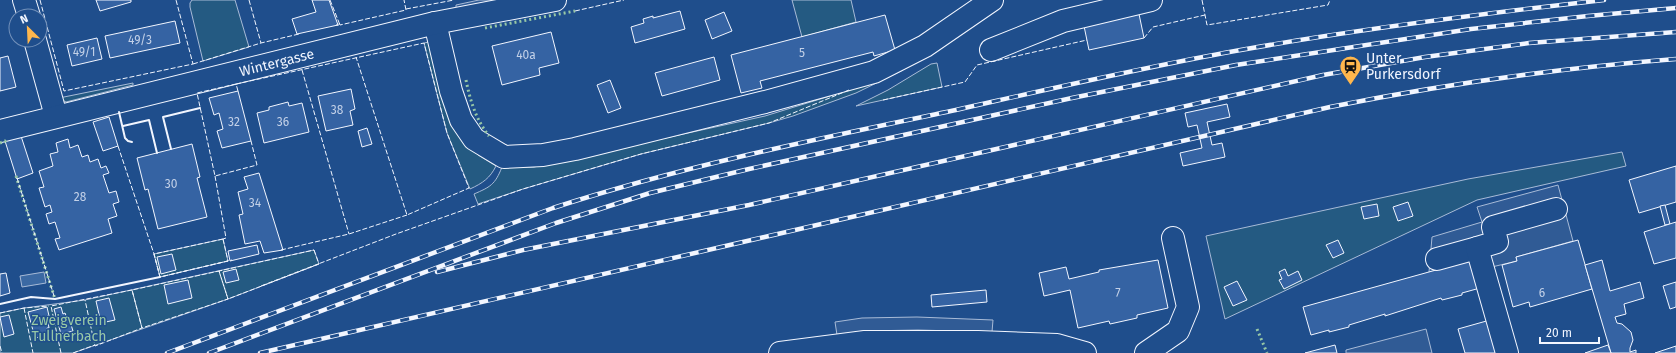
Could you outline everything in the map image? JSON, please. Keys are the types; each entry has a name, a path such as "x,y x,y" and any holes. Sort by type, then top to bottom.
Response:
{"street":[{"name":"Wintergasse","path":"0,131 436,23 555,0"},
{"path":"436,23 450,91 461,120 474,139 504,157 512,157 543,155 575,149 765,102 874,72 925,46 992,0"},
{"path":"991,50 1063,22 1151,0"},
{"path":"37,48 56,116"},
{"path":"1437,259 1497,242 1493,227 1556,209"},
{"path":"1146,353 1178,331 1188,307 1173,238"},
{"path":"1477,248 1507,353"},
{"path":"780,353 865,342 956,342 1057,345 1085,353"}],"green space":[{"path":"192,0 235,0 249,47 203,61 190,7"},
{"path":"792,0 851,0 856,22 802,37"},
{"path":"429,42 468,145 478,155 496,166 486,180 470,189 447,133 424,43"},
{"path":"937,63 942,87 856,106 888,90 931,64"},
{"path":"903,70 856,93 793,116 769,123 641,154 478,204 474,194 491,185 497,178 502,167 534,167 765,116 830,96"},
{"path":"133,83 133,85 66,102 59,98"},
{"path":"1622,152 1626,166 1477,200 1225,319 1206,236 1468,179"},
{"path":"223,239 228,261 160,277 154,254"},
{"name":"Zweigverein Tullnerbach","path":"314,250 319,264 228,299 73,353 0,353 0,313 24,308 85,300"}],"shaded area":[{"path":"479,0 512,0 456,9 456,5"},
{"path":"1558,185 1573,241 1516,257 1517,261 1475,271 1429,272 1432,237 1482,222 1477,207"},
{"path":"44,272 46,283 22,287 20,276"},
{"path":"917,317 993,320 992,332 918,330 863,331 837,335 835,322 862,318"},
{"path":"1426,329 1432,353 1346,353 1346,350"}],"building":[{"path":"96,0 131,0 131,2 100,11"},
{"path":"312,0 329,0 338,25 297,34 292,19 316,12"},
{"path":"680,11 685,29 635,43 631,27 644,23 643,19"},
{"path":"724,12 732,31 712,39 705,20"},
{"path":"1139,14 1144,38 1089,50 1084,26"},
{"path":"885,15 895,50 874,56 873,52 760,81 762,88 741,93 731,55"},
{"path":"175,21 180,43 110,58 105,36"},
{"path":"551,32 559,63 539,68 540,75 502,85 492,46"},
{"path":"97,38 102,59 72,66 67,45"},
{"path":"8,56 16,87 0,91 0,58"},
{"path":"714,57 720,80 662,96 655,73"},
{"path":"610,80 621,108 608,113 597,85"},
{"path":"351,89 355,109 350,111 353,125 326,131 318,96"},
{"path":"238,91 251,141 222,148 217,131 223,129 219,113 214,115 209,98"},
{"path":"288,102 289,106 302,103 309,132 264,143 257,113 269,110 269,107"},
{"path":"1227,104 1230,117 1207,122 1212,145 1222,143 1225,157 1183,166 1180,153 1202,148 1197,125 1188,127 1185,113"},
{"path":"109,117 118,146 103,151 93,122"},
{"path":"367,128 372,144 362,147 358,131"},
{"path":"21,136 33,173 17,179 5,141"},
{"path":"68,139 70,148 78,145 82,157 88,155 90,162 98,159 101,168 106,166 109,173 103,175 109,193 116,191 119,202 113,204 117,216 108,219 112,233 59,250 55,239 60,238 55,222 49,224 46,214 52,212 50,205 45,207 39,188 44,187 39,171 53,166 50,154 58,152 56,143"},
{"path":"192,144 200,177 197,178 207,217 158,229 148,189 145,190 137,158"},
{"path":"1676,166 1676,202 1639,213 1629,180"},
{"path":"259,173 283,250 264,253 260,241 245,244 239,215 243,214 238,192 248,189 244,177"},
{"path":"1408,202 1413,216 1398,221 1393,207"},
{"path":"1377,204 1379,216 1364,219 1361,207"},
{"path":"1665,205 1670,224 1665,225 1660,206"},
{"path":"1676,222 1676,258 1654,264 1644,232"},
{"path":"1338,240 1344,253 1333,258 1326,245"},
{"path":"1578,240 1592,289 1530,307 1529,302 1513,307 1502,265 1517,261 1516,257"},
{"path":"257,245 259,254 230,261 228,251"},
{"path":"172,254 176,270 161,274 157,257"},
{"path":"1158,260 1168,308 1137,315 1137,318 1110,324 1109,321 1078,328 1070,290 1044,296 1039,273 1066,267 1069,279 1099,272 1099,270"},
{"path":"1472,260 1480,288 1462,293 1462,295 1442,300 1441,298 1385,316 1385,314 1349,325 1349,327 1311,335 1303,307"},
{"path":"1602,260 1610,291 1640,282 1644,298 1624,304 1626,314 1615,317 1617,323 1622,324 1631,332 1633,340 1630,352 1636,350 1636,353 1611,353 1585,265"},
{"path":"236,269 239,280 226,283 223,272"},
{"path":"1285,269 1288,276 1298,271 1302,280 1284,289 1279,280 1282,279 1279,272"},
{"path":"6,273 10,293 0,296 0,274"},
{"path":"188,280 192,298 168,304 164,285"},
{"path":"1237,281 1247,300 1233,306 1224,287"},
{"path":"1676,282 1676,307 1670,309 1663,286"},
{"path":"986,290 987,302 932,307 931,295"},
{"path":"109,298 115,320 101,323 96,301"},
{"path":"47,307 49,328 47,328 49,335 35,338 28,312"},
{"path":"61,307 63,314 65,313 67,318 69,318 73,331 61,334 54,309"},
{"path":"9,315 14,334 4,337 0,317"},
{"path":"1490,320 1499,353 1465,353 1458,329"},
{"path":"1335,345 1337,353 1305,353"},
{"path":"1608,345 1611,353 1585,353"},
{"path":"1676,346 1676,353 1655,353"}],"railway":[{"path":"167,353 553,208 701,166 800,143 1235,51 1419,22 1604,0"},
{"path":"209,353 556,223 650,193 749,169 1072,98 1236,65 1471,29 1676,8"},
{"path":"437,272 523,250 749,205 1323,75 1425,57 1529,43 1676,32"},
{"path":"260,353 1330,107 1459,84 1589,67 1676,59"}],"hedge":[{"path":"485,28 575,11"},
{"path":"466,80 474,110 484,130 489,136"},
{"path":"0,143 5,141 6,144"},
{"path":"16,176 55,299"},
{"path":"1257,329 1267,353"}],"fence":[{"path":"40,0 64,91 193,64 176,0"},
{"path":"249,0 261,43"},
{"path":"330,0 340,25 336,25"},
{"path":"339,23 340,25 406,10 404,0"},
{"path":"406,9 454,0"},
{"path":"575,11 624,0"},
{"path":"1202,0 1207,25 1328,5 1330,0"},
{"path":"1144,38 1153,27 1205,15"},
{"path":"193,64 261,43 299,34"},
{"path":"883,100 965,82 977,65 1087,40"},
{"path":"236,84 424,43 447,133 469,188 407,215 356,57"},
{"path":"302,70 349,234"},
{"path":"238,91 236,84 197,93 215,176 257,165 251,141"},
{"path":"261,286 396,234 523,189 641,154 769,123 849,90"},
{"path":"118,146 154,254 160,277 232,260"},
{"path":"215,176 226,238 223,239"},
{"path":"17,178 55,299"},
{"path":"281,250 349,234 407,215"},
{"path":"223,239 228,261 160,277 154,254 223,239"},
{"path":"314,250 319,264 228,299 219,271 314,250"},
{"path":"219,271 228,299 142,328 132,290 219,271"},
{"path":"61,353 51,306 132,290 142,328 95,346 85,300"},
{"path":"0,313 24,308 49,306"},
{"path":"24,308 33,353"},
{"path":"73,353 95,345"},
{"path":"0,346 2,353"}],"wall":[{"path":"171,149 163,117 200,108"},
{"path":"119,112 125,138 132,142"},
{"path":"123,126 149,120 157,153"},
{"path":"0,304 31,297 55,299 160,277"}],"place":[{"name":"Unter Purkersdorf","path":"1350,86"}]}
